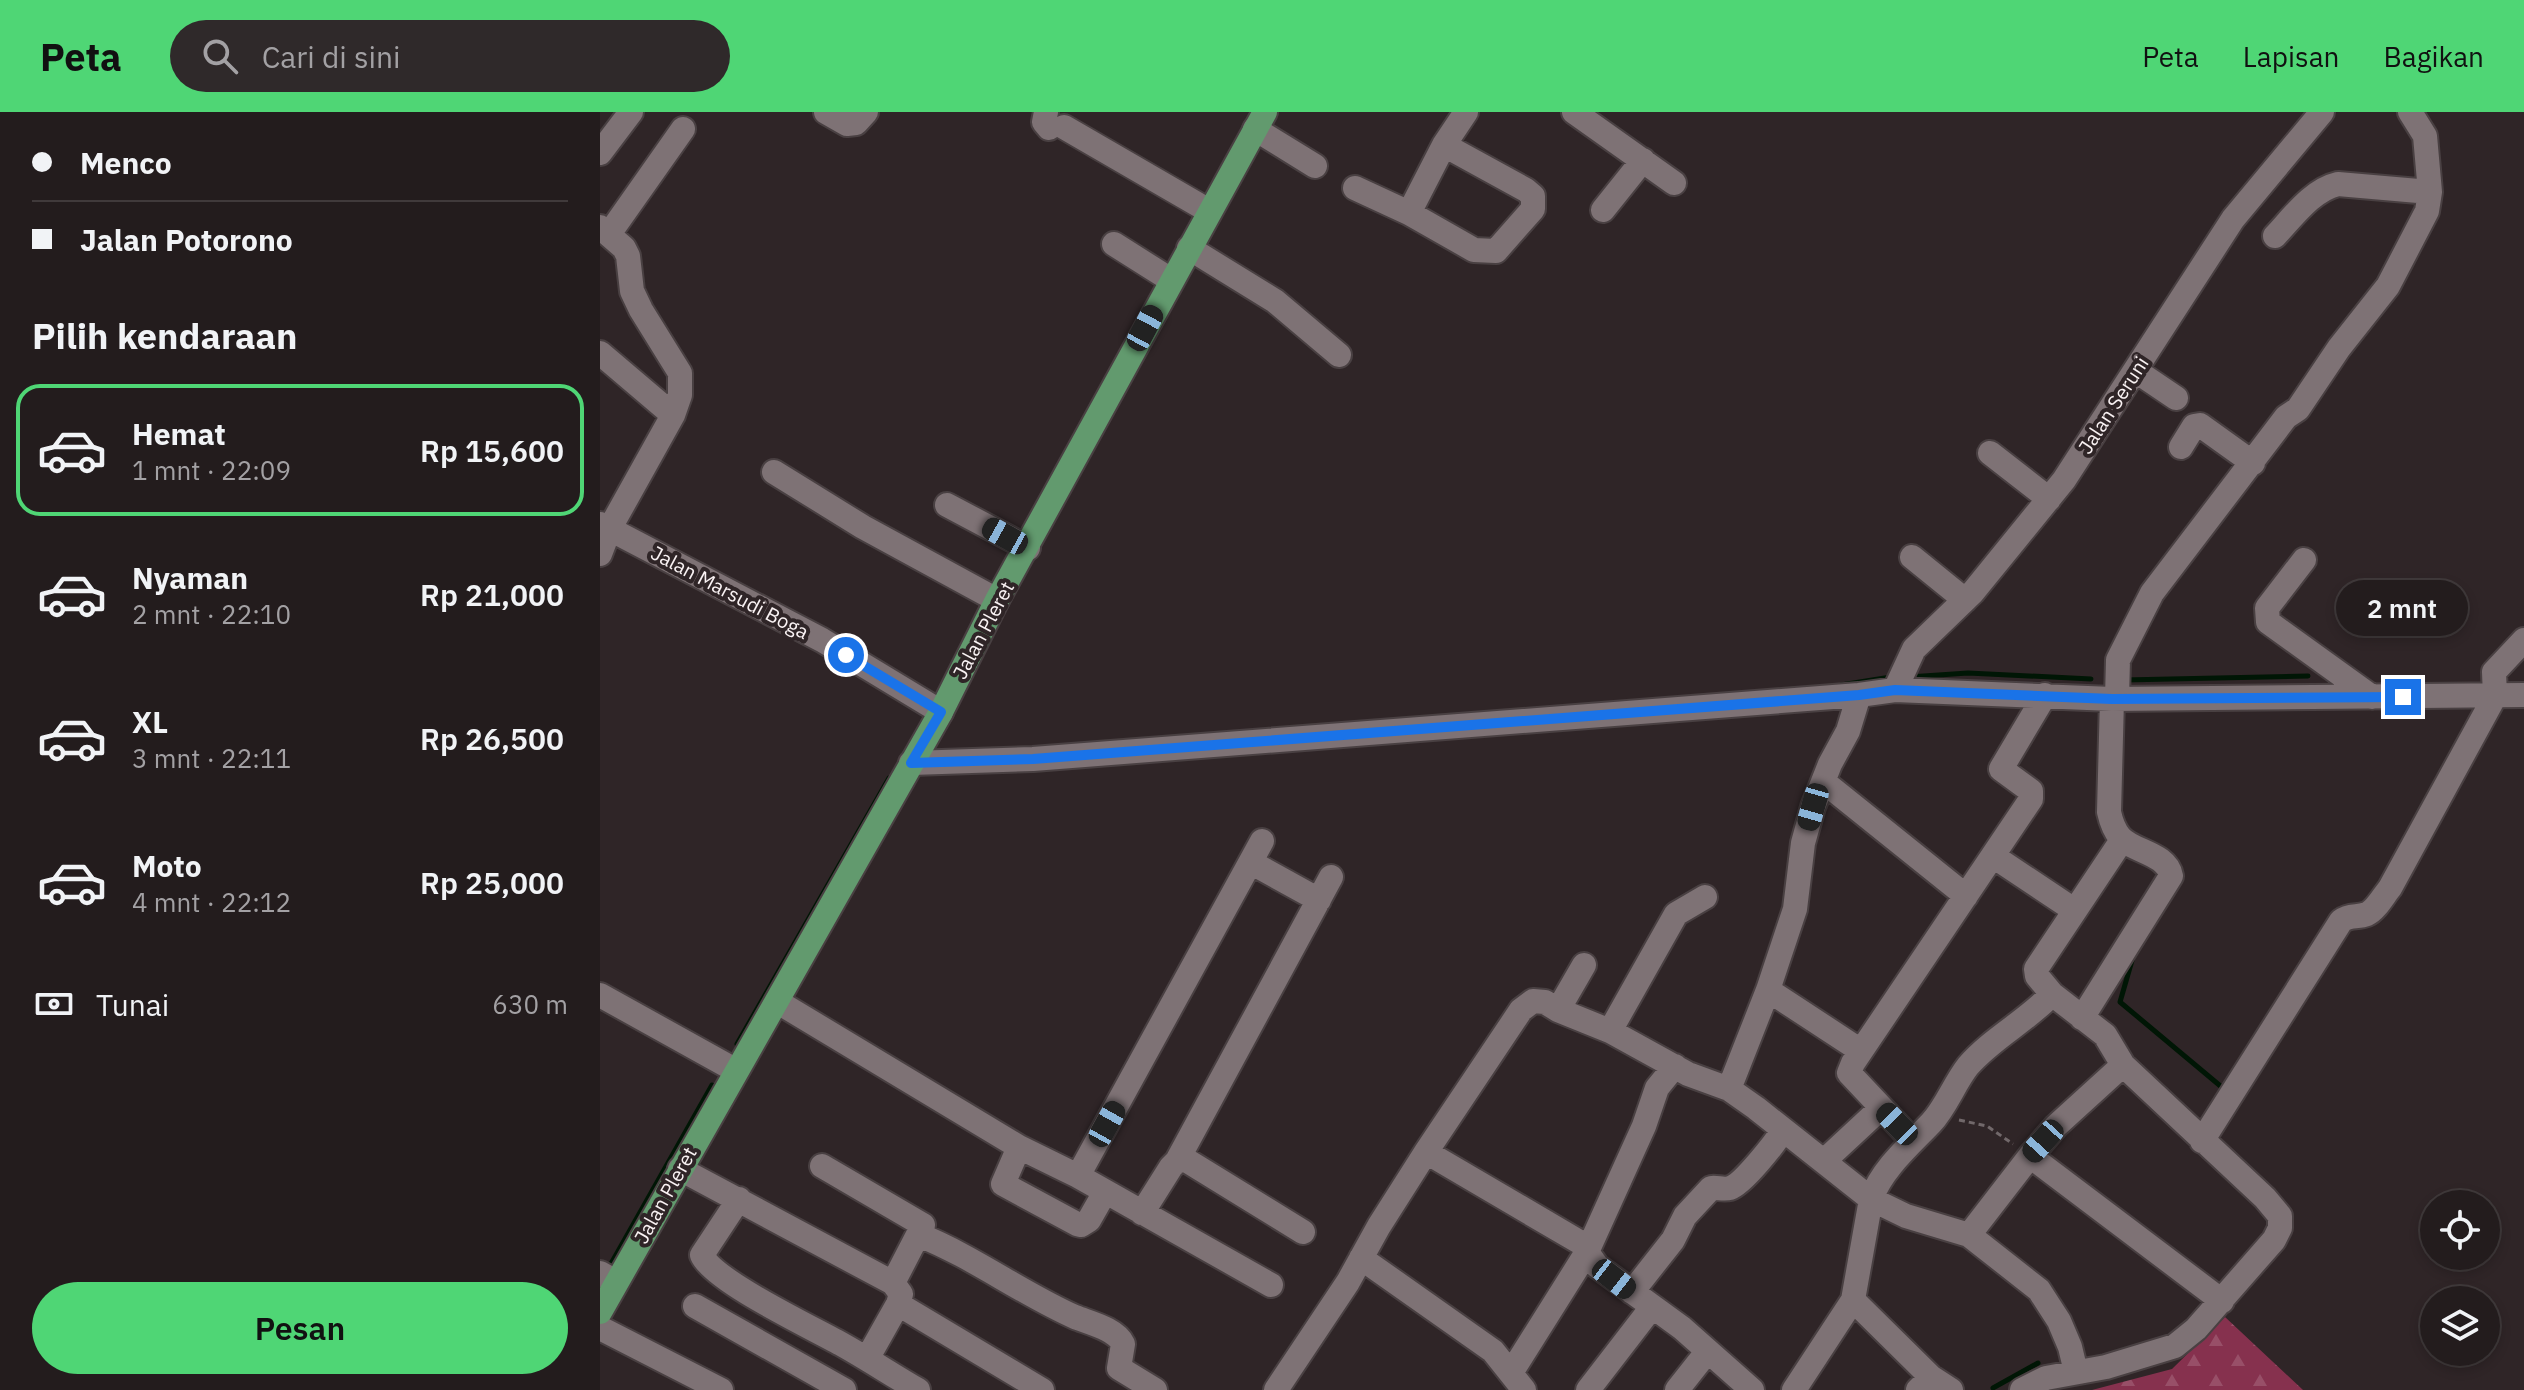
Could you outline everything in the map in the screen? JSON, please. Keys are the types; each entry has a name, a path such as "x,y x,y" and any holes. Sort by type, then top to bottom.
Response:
{"main road":[{"name":"Jalan Pleret","path":"600,1312 608,1278 680,1169 735,1070 778,1002 941,712 997,600 1260,121"}],"street":[{"path":"600,153 631,112"},
{"path":"826,112 847,124 856,123 866,112"},
{"path":"1409,213 1444,145 1466,112"},
{"name":"Jalan Seruni","path":"1895,690 1914,649 1965,600 2009,551 2049,499 2136,371 2233,219 2322,112"},
{"path":"2082,1018 2171,876 2166,864 2122,840 2109,812 2118,660 2152,593 2286,417 2298,409 2339,348 2388,286 2427,211 2430,192 2425,136 2410,112"},
{"path":"1583,114 1674,183"},
{"path":"1050,121 1209,211"},
{"path":"1260,121 1315,166"},
{"path":"600,554 605,526 673,415 680,395 680,373 632,291 628,256 624,248 604,231 683,129"},
{"path":"1355,188 1409,213 1474,250 1496,251 1533,209 1533,196 1444,145"},
{"path":"1603,210 1643,160"},
{"path":"2275,236 2327,186 2338,184 2430,192"},
{"path":"1114,244 1171,280"},
{"path":"1189,248 1275,301 1339,355"},
{"path":"600,353 673,415"},
{"path":"2136,371 2176,398"},
{"path":"2181,447 2194,426 2200,425 2253,463"},
{"path":"1990,453 2049,499"},
{"path":"774,472 863,527 997,600"},
{"path":"947,505 1028,548"},
{"name":"Jalan Marsudi Boga","path":"605,526 822,640 941,712"},
{"path":"1912,557 1965,600"},
{"path":"2304,560 2267,608 2268,622 2372,697"},
{"path":"2202,1141 2341,921 2349,915 2371,912 2390,888 2495,696 2494,672 2524,640"},
{"path":"911,763 1033,759 1895,690 2114,699 2524,695"},
{"path":"1729,1089 1768,990 1795,909 1803,843 1813,807 1830,764 1848,731 1859,695"},
{"path":"1913,1141 1849,1073 2033,796 2031,791 2001,769 2045,695"},
{"path":"1824,782 1966,896"},
{"path":"2022,1390 2046,1378 2106,1367 2175,1346 2222,1301 2274,1240 2280,1228 2280,1216 2248,1181 2123,1065 2105,1035 2052,994 2037,976 2036,969 2122,840"},
{"path":"1078,1176 1257,852 1319,900"},
{"path":"1993,856 2074,910"},
{"path":"1142,1213 1177,1161 1331,877"},
{"path":"1610,1031 1676,914 1705,897"},
{"path":"1558,1010 1584,965"},
{"path":"1768,990 1861,1051"},
{"path":"1794,1390 1853,1300 1876,1184 1934,1120 1968,1067 2052,994"},
{"path":"600,995 735,1070"},
{"path":"778,1002 1019,1147 1078,1176 1271,1285"},
{"path":"1276,1390 1348,1282 1426,1152 1526,1003 1545,1002 1610,1031 1688,1074 1729,1089 1871,1199 1906,1216 1969,1235 2039,1290 2059,1321 2076,1372"},
{"path":"1969,1235 2056,1126 2123,1065"},
{"path":"1361,1258 1493,1351 1518,1382 1587,1250 1644,1126 1657,1088 1675,1066"},
{"path":"1824,1161 1881,1108"},
{"path":"1632,1292 1673,1240 1685,1216 1711,1188 1736,1185 1754,1168 1783,1130"},
{"path":"1019,1147 1003,1184 1049,1209 1081,1225 1089,1220 1105,1192"},
{"path":"1426,1152 1587,1250 1597,1266 1682,1328 1752,1390"},
{"path":"2030,1156 2222,1301"},
{"path":"1177,1161 1186,1160 1303,1232"},
{"path":"822,1166 923,1227 867,1359"},
{"path":"680,1169 739,1199 896,1294 1042,1390"},
{"path":"739,1199 702,1255 705,1263 737,1288 918,1390"},
{"path":"919,1235 979,1264 1061,1311 1116,1335 1123,1344 1119,1368 1155,1390"},
{"path":"1853,1300 1933,1386"},
{"path":"695,1306 844,1390"},
{"path":"1588,1390 1652,1307"},
{"path":"600,1328 721,1390"},
{"path":"1677,1390 1707,1352"}],"path":[{"path":"1953,1119 1987,1126 2030,1156"}],"green space":[{"path":"2225,1317 2303,1390 2092,1390 2172,1369"}],"waterway":[{"path":"1909,677 1968,673 2091,679"},
{"path":"2124,680 2308,676"},
{"path":"1841,685 1891,677"},
{"path":"737,1044 889,778"},
{"path":"2133,957 2120,1002 2224,1089"},
{"path":"608,1269 712,1085"},
{"path":"1993,1388 2038,1363"}],"route":[{"path":"846,655 941,712 911,763 1033,759 1895,690 2112,699 2403,697"}]}
